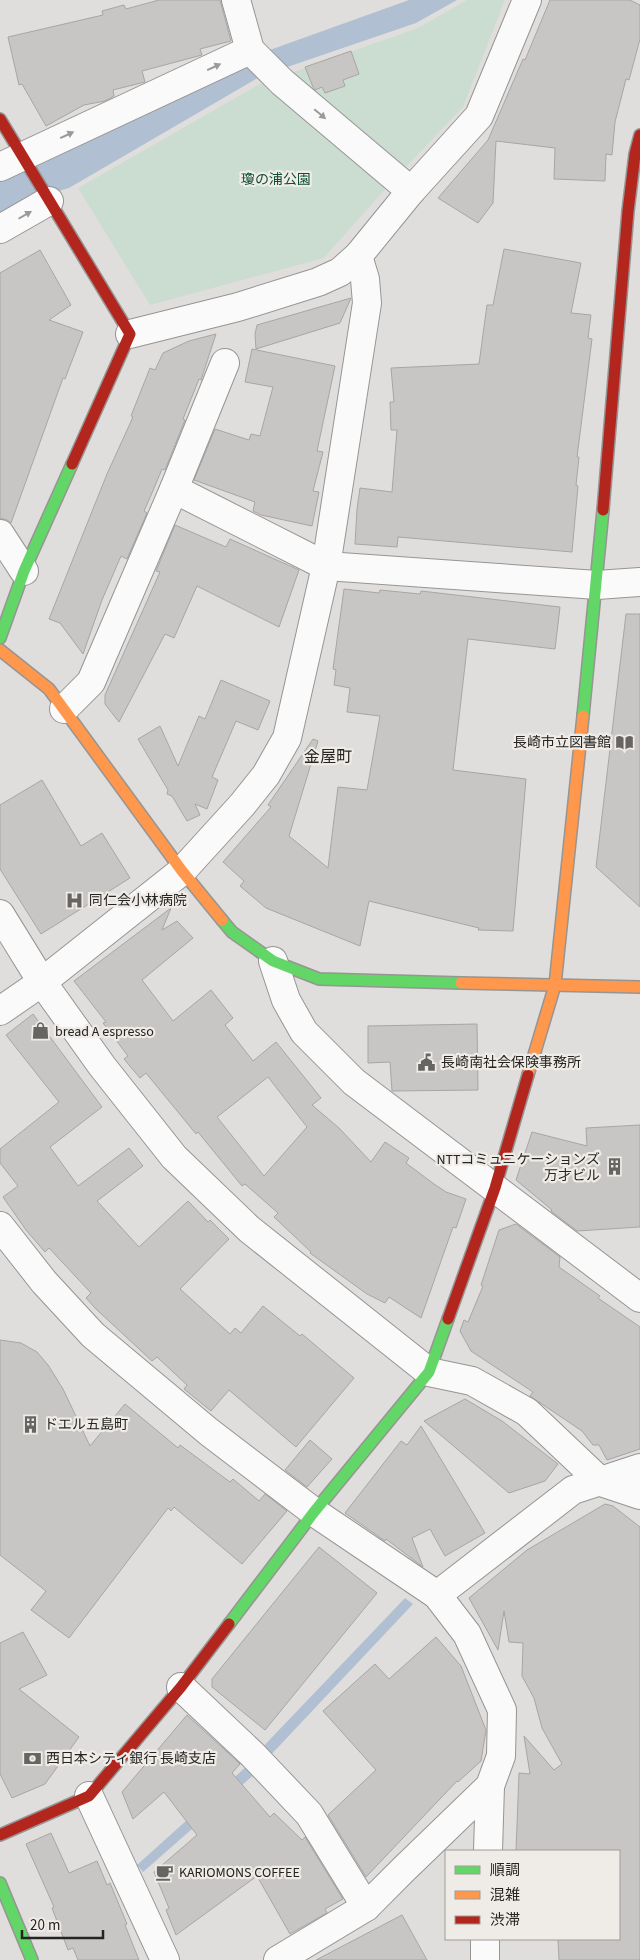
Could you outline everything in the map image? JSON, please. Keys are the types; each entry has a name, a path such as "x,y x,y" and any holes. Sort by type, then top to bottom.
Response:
{"main road":[{"path":"0,119 16,162 49,200 130,334 24,571 0,638"},
{"path":"0,1835 89,1796 182,1687 314,1512 428,1372 495,1188 555,985 597,585 628,211 635,154 640,135"},
{"path":"0,650 49,689 182,871 232,932 273,961 319,979 640,987"},
{"path":"0,1883 32,1960"}],"street":[{"path":"236,0 250,50 282,82 411,191"},
{"path":"130,334 238,307 318,282 340,272 358,256 411,191 479,116 527,0"},
{"path":"16,162 250,50"},
{"path":"0,229 49,200"},
{"path":"0,1011 42,982 182,871 242,805 266,775 287,738 326,566 367,303 366,279 358,256"},
{"path":"64,710 91,682 174,489 225,363"},
{"path":"174,489 326,566 597,585 640,582"},
{"path":"0,534 24,571"},
{"path":"0,914 42,982 102,1066 174,1157 249,1229 428,1372 472,1381 527,1412 601,1482 640,1495"},
{"path":"273,961 286,1000 304,1032 354,1082 640,1298"},
{"path":"0,1226 44,1282 92,1335 209,1432 314,1512 437,1595 467,1634 502,1710 501,1756 490,1786 488,1850"},
{"path":"437,1595 573,1490 640,1468"},
{"path":"182,1687 253,1755 309,1814 366,1907"},
{"path":"278,1960 366,1907 490,1786"},
{"path":"89,1796 165,1960"},
{"path":"485,1940 485,1960"}],"green space":[{"name":"瓊の浦公園","path":"467,0 505,0 463,107 386,188 324,258 150,305 78,188 260,84 418,28"}],"water":[{"path":"409,0 457,0 416,23 261,76 69,188 21,202 0,214 0,176 267,51"},
{"path":"405,1598 413,1604 266,1760 257,1772 143,1872 137,1865 248,1765 257,1753"}],"building":[{"path":"159,0 220,0 231,41 200,49 202,55 142,71 145,82 113,90 114,96 105,101 84,105 46,126 22,84 19,85 8,37 103,15 102,11 124,5 126,9"},
{"path":"550,0 630,0 640,5 640,39 629,80 626,79 615,122 612,155 606,154 605,181 554,179 555,148 496,141 493,203 478,223 438,198 488,140"},
{"path":"351,51 359,74 343,80 345,86 325,93 322,87 315,90 305,67"},
{"path":"504,249 581,263 571,313 591,315 588,338 592,339 577,457 579,457 576,485 578,486 572,552 398,537 397,547 355,544 360,488 392,492 397,430 391,430 390,402 394,402 391,368 479,364 487,305 493,305"},
{"path":"40,250 71,305 49,320 83,332 65,379 63,378 11,523 0,518 0,273"},
{"path":"351,298 340,323 256,349 255,334 257,325"},
{"path":"216,334 201,380 199,379 165,470 162,469 144,511 147,513 127,559 121,556 102,600 83,654 60,623 49,619 107,474 133,417 131,416 150,368 155,370 163,353 189,341"},
{"path":"252,349 335,366 317,451 323,452 313,491 319,492 312,526 261,515 253,511 255,502 194,480 215,429 249,440 251,434 260,436 273,387 245,382"},
{"path":"175,525 226,547 230,539 299,570 279,627 197,586 174,638 165,634 119,722 105,704 105,695 160,572 156,571"},
{"path":"344,589 379,593 380,590 420,594 421,591 560,607 555,649 468,639 453,770 526,779 513,931 478,930 479,928 369,901 360,946 266,908 240,886 244,881 223,862 271,807 268,805 313,739 318,741 289,836 328,868 338,787 367,790 380,716 347,712 350,688 334,685 336,670 333,669"},
{"name":"長崎市立図書館","path":"626,614 640,614 640,907 596,867"},
{"path":"221,680 270,701 258,730 236,721 212,777 218,780 207,809 195,804 200,815 187,821 172,796 167,794 168,790 138,739 160,726 178,766 199,716 205,719"},
{"path":"42,780 81,846 102,833 130,878 41,934 0,869 0,805"},
{"path":"171,908 162,930 177,921 193,938 142,980 173,1021 211,990 233,1018 225,1025 253,1061 276,1042 321,1098 312,1105 339,1128 371,1162 385,1142 409,1158 406,1163 434,1184 446,1192 466,1199 456,1228 453,1227 421,1318 389,1297 385,1303 367,1294 310,1253 274,1217 278,1213 245,1184 242,1186 146,1073 140,1078 124,1059 128,1056 103,1023 106,1022 74,981","holes":["268,1077 307,1127 264,1176 217,1117"]},
{"path":"33,1014 102,1107 50,1147 78,1186 129,1148 143,1166 97,1201 139,1247 188,1201 208,1222 210,1220 229,1239 180,1289 230,1334 235,1328 241,1333 263,1306 300,1336 302,1334 354,1378 296,1447 229,1390 211,1411 184,1389 187,1385 157,1357 152,1361 96,1309 86,1298 91,1293 49,1248 45,1252 26,1230 3,1197 18,1186 0,1163 0,1149 59,1102 6,1035"},
{"path":"477,1024 478,1090 392,1091 390,1062 368,1063 368,1026"},
{"path":"640,1125 640,1227 577,1231 516,1180 532,1132 587,1146 586,1128"},
{"path":"516,1224 560,1257 559,1267 600,1296 598,1298 640,1327 640,1449 607,1460 599,1445 593,1445 582,1431 530,1396 533,1392 471,1351 460,1331 464,1320 468,1322 483,1286 481,1285 499,1230"},
{"path":"0,1340 21,1343 37,1352 48,1365 63,1389 90,1446 125,1404 178,1448 180,1445 230,1482 233,1479 259,1501 265,1494 287,1511 242,1564 174,1507 171,1511 168,1508 69,1638 31,1610 46,1591 0,1555"},
{"path":"465,1399 502,1421 558,1464 545,1481 509,1493 424,1421"},
{"path":"421,1426 485,1533 445,1556 430,1529 412,1538 423,1567 386,1539 385,1541 345,1513 401,1441 407,1445"},
{"path":"310,1440 332,1459 307,1487 285,1470"},
{"path":"605,1504 613,1506 640,1527 640,1960 559,1960 558,1940 620,1940 620,1850 516,1850 519,1773 530,1774 524,1736 554,1770 562,1764 542,1728 534,1698 522,1676 523,1643 509,1642 504,1611 498,1650 469,1598 527,1550"},
{"path":"319,1547 377,1593 265,1730 212,1687 212,1679"},
{"path":"23,1632 47,1675 19,1689 79,1737 45,1784 12,1798 0,1774 0,1643"},
{"path":"436,1637 461,1666 486,1730 481,1761 457,1781 366,1877 328,1815 376,1770 323,1711 375,1664 389,1679"},
{"path":"187,1715 240,1764 232,1773 270,1817 274,1813 302,1840 305,1837 343,1899 325,1909 327,1913 290,1934 257,1876 176,1935 166,1910 169,1908 154,1872 197,1835 164,1792 133,1819 122,1792"},
{"path":"51,1833 69,1873 97,1861 107,1885 110,1883 139,1960 78,1960 73,1948 68,1950 52,1908 54,1907 26,1844"},
{"path":"402,1915 427,1960 316,1960"}],"traffic: fast":[{"path":"0,638 24,571 72,464"},
{"path":"583,716 603,510"},
{"path":"222,920 232,932 273,961 319,979 461,983"},
{"path":"229,1624 314,1512 429,1372 448,1319"},
{"path":"0,1883 32,1960"}],"traffic: slow":[{"path":"0,650 49,689 182,871 222,920"},
{"path":"528,1075 555,985 583,716"},
{"path":"461,983 640,987"}],"traffic: jam":[{"path":"0,119 130,334 72,464"},
{"path":"603,510 628,211 635,154 640,135"},
{"path":"448,1319 495,1188 528,1075"},
{"path":"0,1835 89,1796 181,1687 229,1624"}],"place":[{"name":"長崎市立図書館","path":"625,742"},
{"name":"同仁会小林病院","path":"75,900"},
{"name":"bread A espresso","path":"41,1031"},
{"name":"長崎南社会保険事務所","path":"427,1062"},
{"name":"NTTコミュニケーションズ 万才ビル","path":"614,1167"},
{"name":"ドエル五島町","path":"30,1424"},
{"name":"西日本シティ銀行 長崎支店","path":"32,1758"},
{"name":"KARIOMONS COFFEE","path":"165,1872"}],"district":[{"name":"金屋町","path":"328,756"}]}
